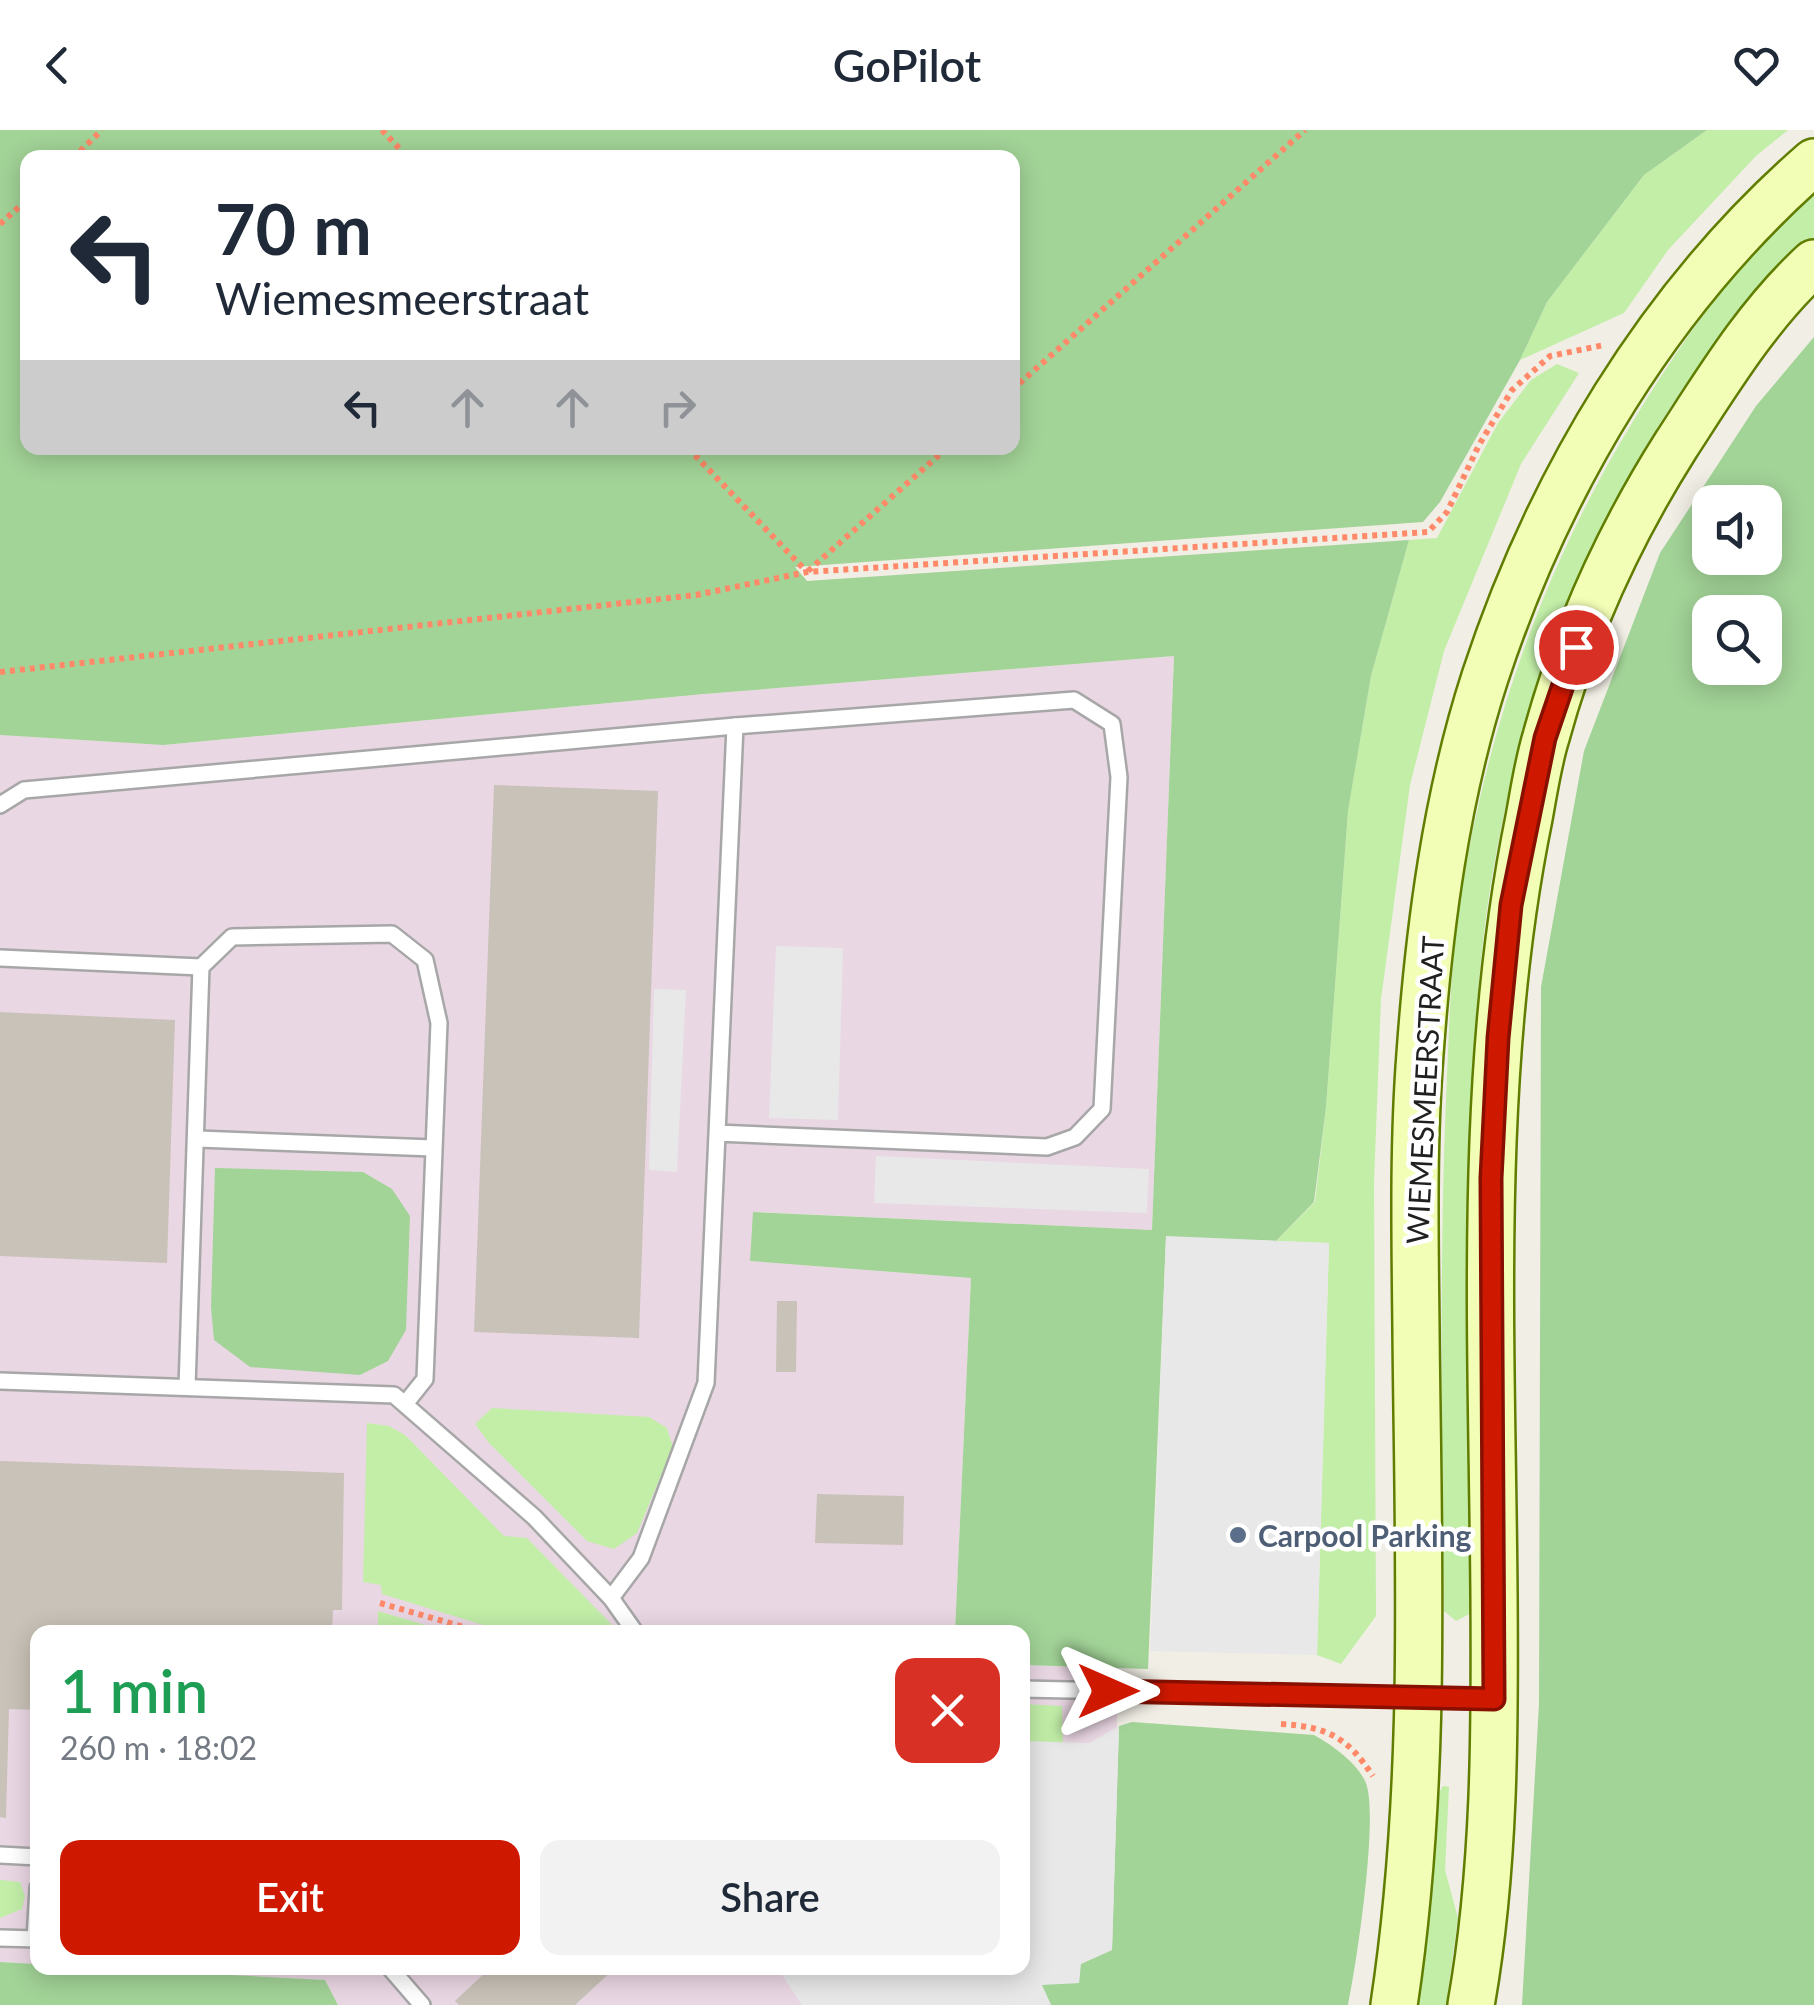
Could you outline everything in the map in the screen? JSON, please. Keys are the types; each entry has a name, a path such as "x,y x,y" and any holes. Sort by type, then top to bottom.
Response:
{"main road":[{"name":"WIEMESMEERSTRAAT","path":"1394,2005 1413,1835 1419,1698 1415,1218 1420,1057 1432,928 1455,793 1484,678 1531,557 1582,448 1650,344 1721,256 1814,162"},
{"path":"1471,2005 1488,1852 1494,1699 1491,1178 1498,1038 1511,905 1545,738 1586,617 1647,491 1729,362 1814,263"}],"lane":[{"path":"0,805 24,790 735,726 1074,700 1112,724 1119,778 1102,1109 1074,1137 1047,1147 717,1134"},
{"path":"611,1598 640,1558 706,1383 735,726"},
{"path":"187,1387 198,1139 200,968 232,937 392,934 425,960 439,1023 425,1378 406,1404"},
{"path":"0,958 200,968"},
{"path":"198,1139 433,1148"},
{"path":"0,1381 394,1395 534,1517 611,1598 630,1625"},
{"path":"1030,1689 1494,1699"},
{"path":"0,1855 30,1857"},
{"path":"0,1938 30,1939"},
{"path":"396,1975 422,2005"}],"path":[{"path":"81,150 102,130"},
{"path":"382,130 401,150"},
{"path":"1020,383 1305,130"},
{"path":"0,224 20,206"},
{"path":"0,672 696,595 808,572 1428,532 1447,512 1479,445 1512,390 1550,356 1606,344 1650,344"},
{"path":"695,455 808,572"},
{"path":"808,572 940,455"},
{"path":"380,1602 457,1625"},
{"path":"1272,1723 1311,1726 1333,1733 1360,1756 1413,1835"}],"shaded area":[{"path":"1174,656 1152,1230 754,1212 750,1261 971,1278 955,1625 30,1625 30,1964 0,1962 0,735 163,745 704,694"},
{"path":"776,946 843,948 838,1120 769,1118"},
{"path":"654,989 686,990 677,1172 649,1170"},
{"path":"876,1156 1149,1169 1147,1213 874,1203"},
{"name":"Carpool Parking","path":"1166,1236 1329,1243 1317,1655 1150,1651"},
{"path":"1030,1665 1118,1669 1112,1950 1079,1984 1042,1985 1051,2005 338,2005 325,1980 232,1975 1030,1975"},
{"path":"1119,1726 1112,1950 1081,1964 1079,1983 1042,1985 1051,2005 802,2005 782,1975 1030,1975 1030,1741 1089,1743"}],"green space":[{"path":"0,130 1707,130 1644,175 1547,302 1520,360 1440,502 1423,522 795,567 807,581 1409,540 1371,676 1348,811 1326,1107 1314,1202 1276,1241 1166,1237 1148,1669 1030,1665 1030,1625 955,1625 971,1278 750,1261 753,1212 1152,1230 1174,656 704,694 163,745 0,735"},
{"path":"1707,130 1788,130 1756,156 1668,250 1624,313 1520,360 1547,302 1644,175"},
{"path":"1814,192 1814,237 1747,306 1687,383 1634,466 1589,555 1552,648 1522,743 1499,838 1484,933 1476,1027 1470,1216 1473,1612 1456,1621 1444,1611 1442,1292 1446,1100 1457,927 1486,775 1523,651 1546,591 1602,474 1654,388 1716,298 1763,242"},
{"path":"1814,337 1814,2005 1522,2005 1539,1704 1541,987 1584,751 1660,553 1692,504 1692,575 1782,575 1782,485 1704,485 1756,406"},
{"path":"1557,364 1579,373 1521,464 1444,651 1410,785 1381,999 1374,1183 1376,1616 1341,1664 1317,1655 1329,1243 1276,1241 1315,1202 1348,811 1371,676 1409,540 1437,538 1498,423 1531,380"},
{"path":"215,1168 363,1172 392,1189 410,1216 406,1330 388,1361 360,1375 250,1367 214,1340 211,1307"},
{"path":"492,1408 649,1417 667,1428 673,1447 637,1533 614,1549 587,1541 489,1443 475,1424"},
{"path":"367,1423 389,1426 405,1435 504,1536 527,1538 612,1625 483,1625 382,1594 381,1585 363,1582"},
{"path":"378,1611 425,1625 378,1625"},
{"path":"1030,1704 1062,1706 1063,1746 1030,1743"},
{"path":"1132,1722 1314,1735 1356,1767 1369,1797 1370,1823 1361,1926 1348,2005 1051,2005 1041,1984 1079,1983 1080,1964 1112,1950 1119,1726"},
{"path":"1443,1786 1449,1787 1445,1870 1458,1918 1446,2005 1415,2005 1438,1795"},
{"path":"0,1880 20,1882 25,1896 22,1909 0,1918"},
{"path":"0,1962 30,1964 30,1975 232,1975 325,1980 338,2005 0,2005"}],"building":[{"path":"494,785 658,791 639,1338 474,1332"},
{"path":"0,1012 175,1020 167,1263 0,1256"},
{"path":"777,1301 797,1301 796,1372 776,1372"},
{"path":"0,1461 344,1473 342,1610 333,1610 332,1625 30,1625 30,1710 9,1709 6,1818 0,1817"},
{"path":"817,1494 904,1496 903,1545 815,1543"},
{"path":"483,1975 607,1975 575,2005 459,2005 455,2001"}],"place":[{"name":"Carpool Parking","path":"1238,1535"}],"route":[{"path":"1108,1691 1494,1699 1491,1178 1498,1038 1511,905 1545,738 1576,647"}]}
